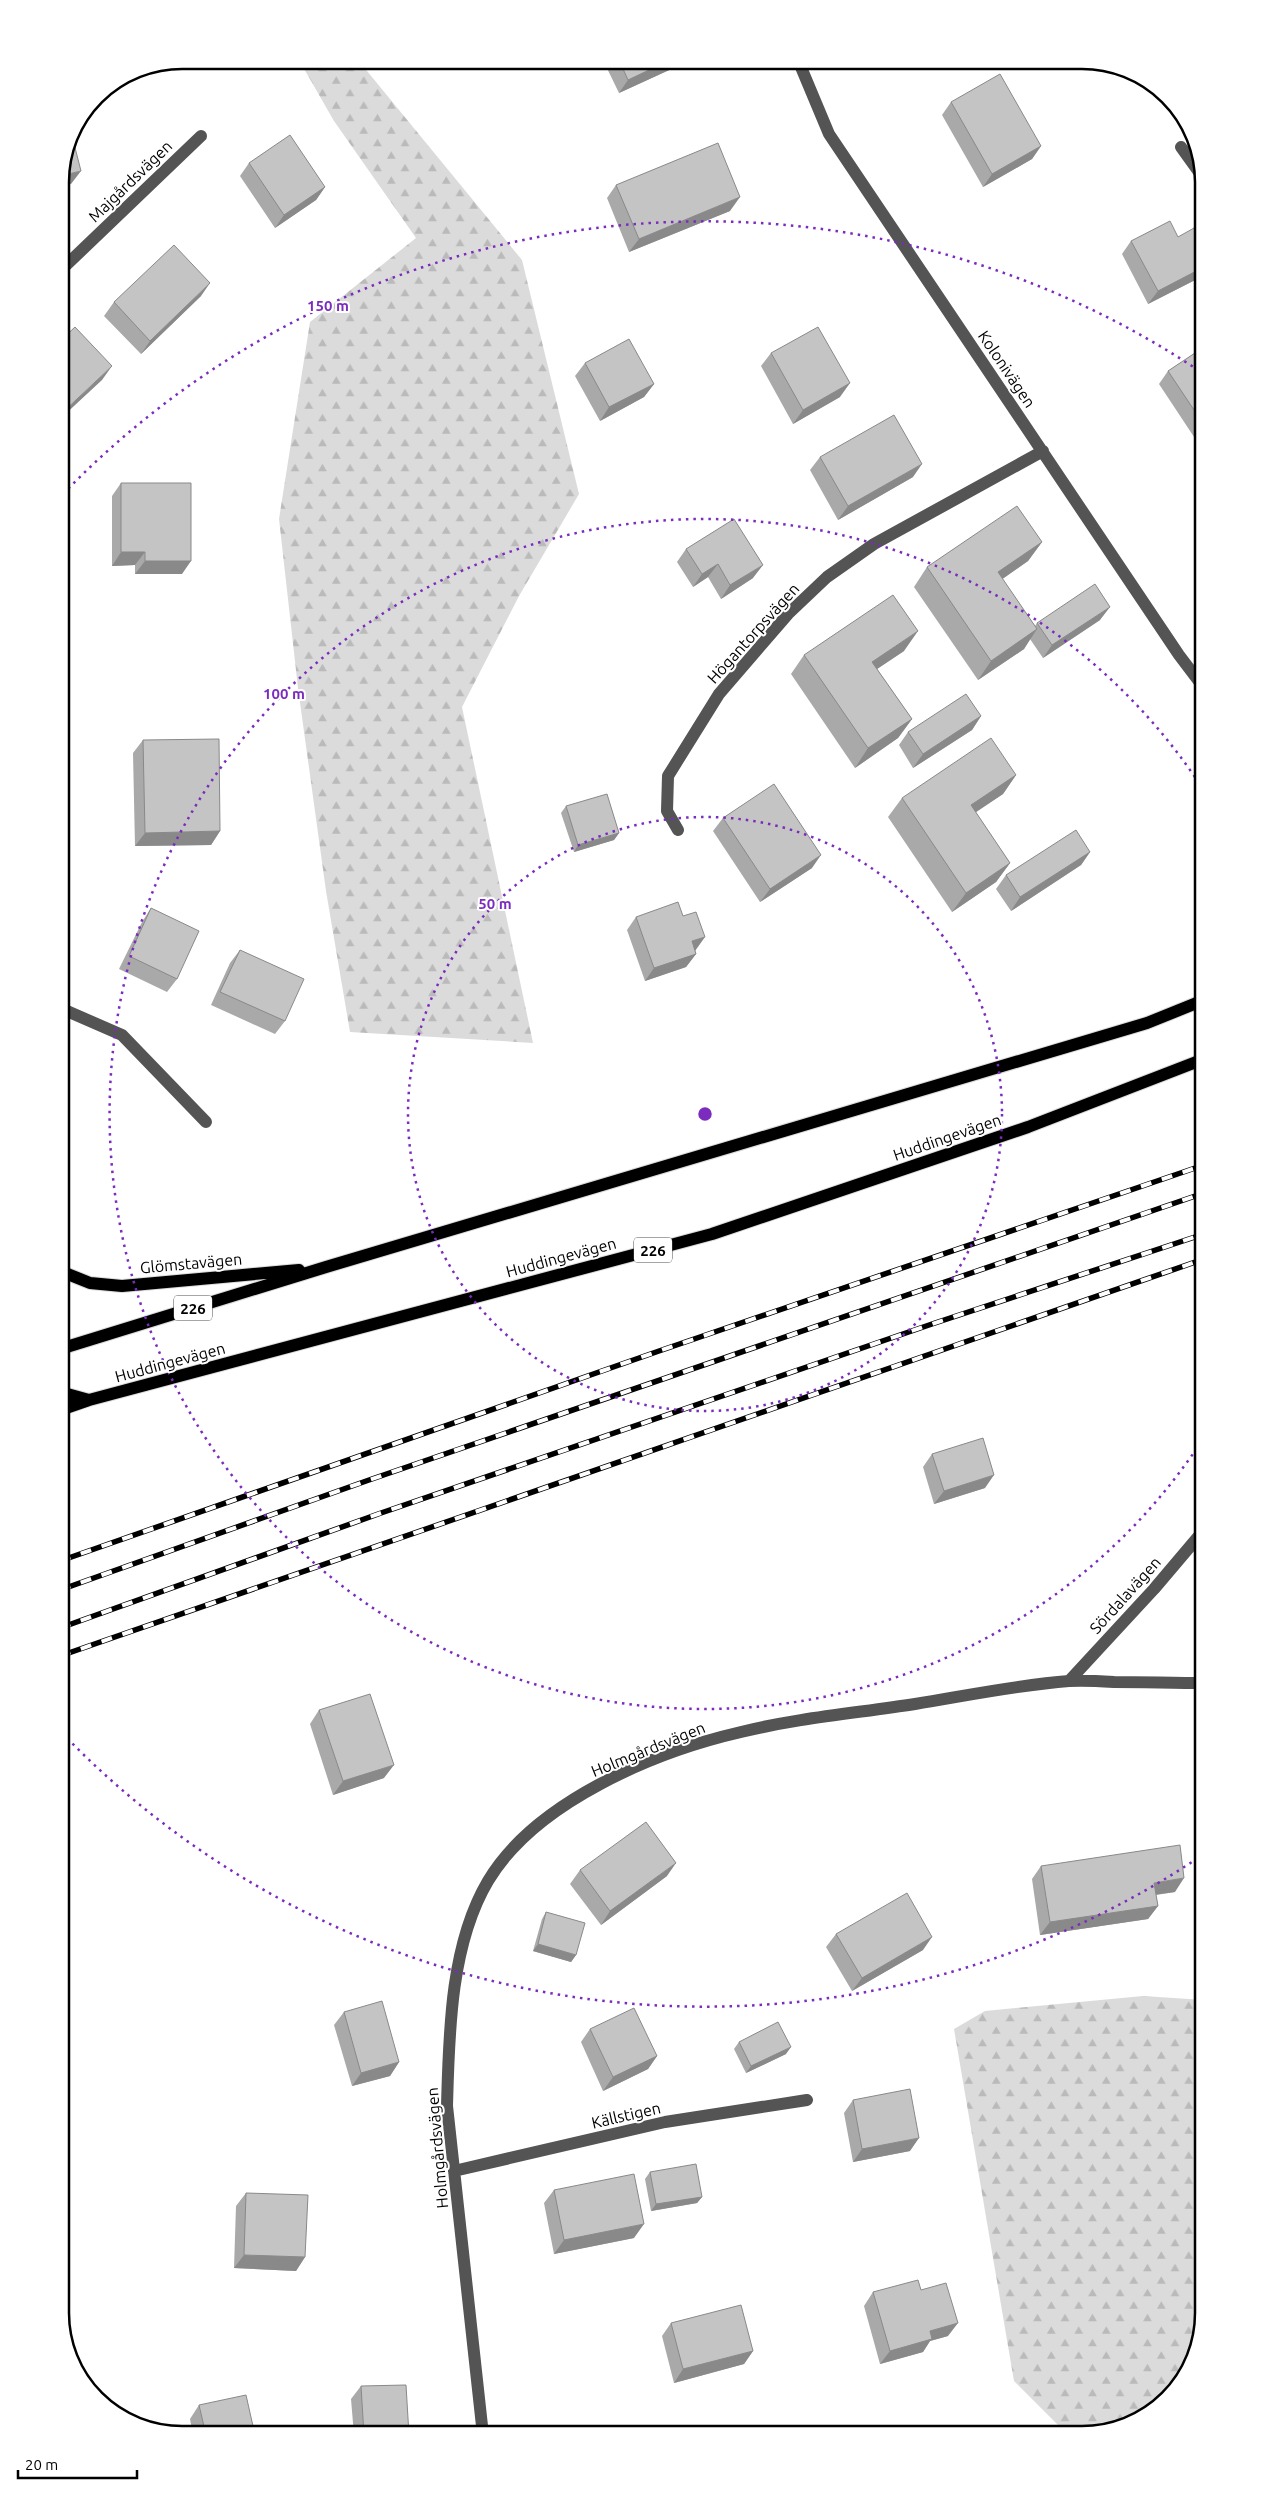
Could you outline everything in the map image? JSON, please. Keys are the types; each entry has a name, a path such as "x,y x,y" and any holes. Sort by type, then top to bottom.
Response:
{"main road":[{"name":"226","path":"69,1346 326,1267 1147,1023 1195,1004"},
{"name":"Huddingevägen","path":"69,1407 712,1234 1028,1127 1195,1063"},
{"name":"Glömstavägen","path":"69,1275 90,1283 122,1286 326,1267"},
{"path":"69,1394 89,1400"}],"street":[{"name":"Kolonivägen","path":"802,69 829,134 1195,676"},
{"name":"Majgårdsvägen","path":"69,262 201,136"},
{"path":"1181,147 1194,165"},
{"name":"Högantorpsvägen","path":"678,830 667,811 668,776 719,694 788,614 827,577 874,544 1043,451"},
{"path":"69,1012 122,1035 206,1122"},
{"name":"Sördalavägen","path":"1069,1681 1154,1589 1195,1541"},
{"name":"Holmgårdsvägen","path":"482,2426 447,2106 448,2052 455,1983 468,1930 478,1899 489,1879 509,1851 539,1823 575,1798 616,1776 678,1752 740,1732 1069,1681 1195,1683"},
{"name":"Källstigen","path":"454,2171 665,2122 808,2100"}],"green space":[{"path":"304,69 365,69 522,260 579,494 519,596 462,707 533,1043 350,1032 326,891 298,688 279,519 310,322 416,238 334,121"},
{"path":"1143,1996 1195,1999 1195,2314 1193,2336 1184,2363 1167,2388 1145,2407 1126,2418 1090,2426 1059,2426 1014,2381 954,2029 985,2011"}],"building":[{"path":"623,69 651,69 628,80"},
{"path":"1000,74 1041,146 992,174 951,102"},
{"path":"290,135 325,187 284,215 249,163"},
{"path":"718,143 740,197 639,239 616,185"},
{"path":"75,146 81,171 69,174"},
{"path":"1170,221 1178,237 1194,228 1195,272 1158,291 1131,241"},
{"path":"174,245 210,283 150,341 114,302"},
{"path":"75,327 112,366 69,407 69,333"},
{"path":"818,327 850,383 803,410 771,353"},
{"path":"629,339 654,384 609,407 585,363"},
{"path":"1195,353 1195,412 1168,371"},
{"path":"894,415 922,464 848,506 820,457"},
{"path":"121,483 191,483 191,561 145,561 145,552 121,552"},
{"path":"1017,506 1042,542 998,572 1037,629 991,661 927,567"},
{"path":"734,519 763,565 730,585 718,564 702,574 686,549"},
{"path":"1095,584 1110,607 1052,645 1037,623"},
{"path":"893,595 918,631 872,662 912,719 868,748 804,655"},
{"path":"966,694 981,716 923,754 908,732"},
{"path":"991,738 1016,775 971,805 1010,863 966,893 902,798"},
{"path":"219,739 220,831 145,833 143,740"},
{"path":"774,784 821,855 770,889 723,818"},
{"path":"607,794 619,833 578,845 566,806"},
{"path":"1076,830 1090,852 1020,897 1006,875"},
{"path":"678,902 683,916 696,912 705,937 692,941 696,954 654,968 636,917"},
{"path":"151,908 199,931 177,979 129,956"},
{"path":"240,950 304,979 285,1021 220,992"},
{"path":"983,1438 994,1475 944,1491 932,1454"},
{"path":"370,1694 394,1765 343,1781 319,1710"},
{"path":"646,1822 676,1863 610,1911 580,1870"},
{"path":"1180,1845 1184,1878 1154,1883 1158,1906 1050,1922 1041,1866"},
{"path":"907,1893 932,1937 862,1978 836,1934"},
{"path":"546,1912 585,1923 576,1955 538,1944"},
{"path":"382,2001 399,2062 361,2073 344,2012"},
{"path":"634,2008 657,2056 613,2077 590,2029"},
{"path":"778,2022 791,2047 751,2066 739,2042"},
{"path":"910,2089 919,2138 862,2149 853,2100"},
{"path":"696,2164 702,2197 656,2204 650,2172"},
{"path":"634,2174 644,2224 564,2240 554,2190"},
{"path":"246,2193 308,2195 305,2257 244,2255"},
{"path":"918,2280 921,2290 946,2283 958,2323 930,2331 932,2339 890,2351 873,2292"},
{"path":"741,2305 753,2351 683,2369 671,2323"},
{"path":"406,2385 408,2426 363,2426 361,2386"},
{"path":"246,2395 253,2426 204,2426 199,2405"}],"railway":[{"path":"69,1558 659,1351 1195,1168"},
{"path":"69,1587 369,1480 1195,1196"},
{"path":"69,1625 381,1513 932,1324 1195,1237"},
{"path":"69,1653 1195,1262"}]}
